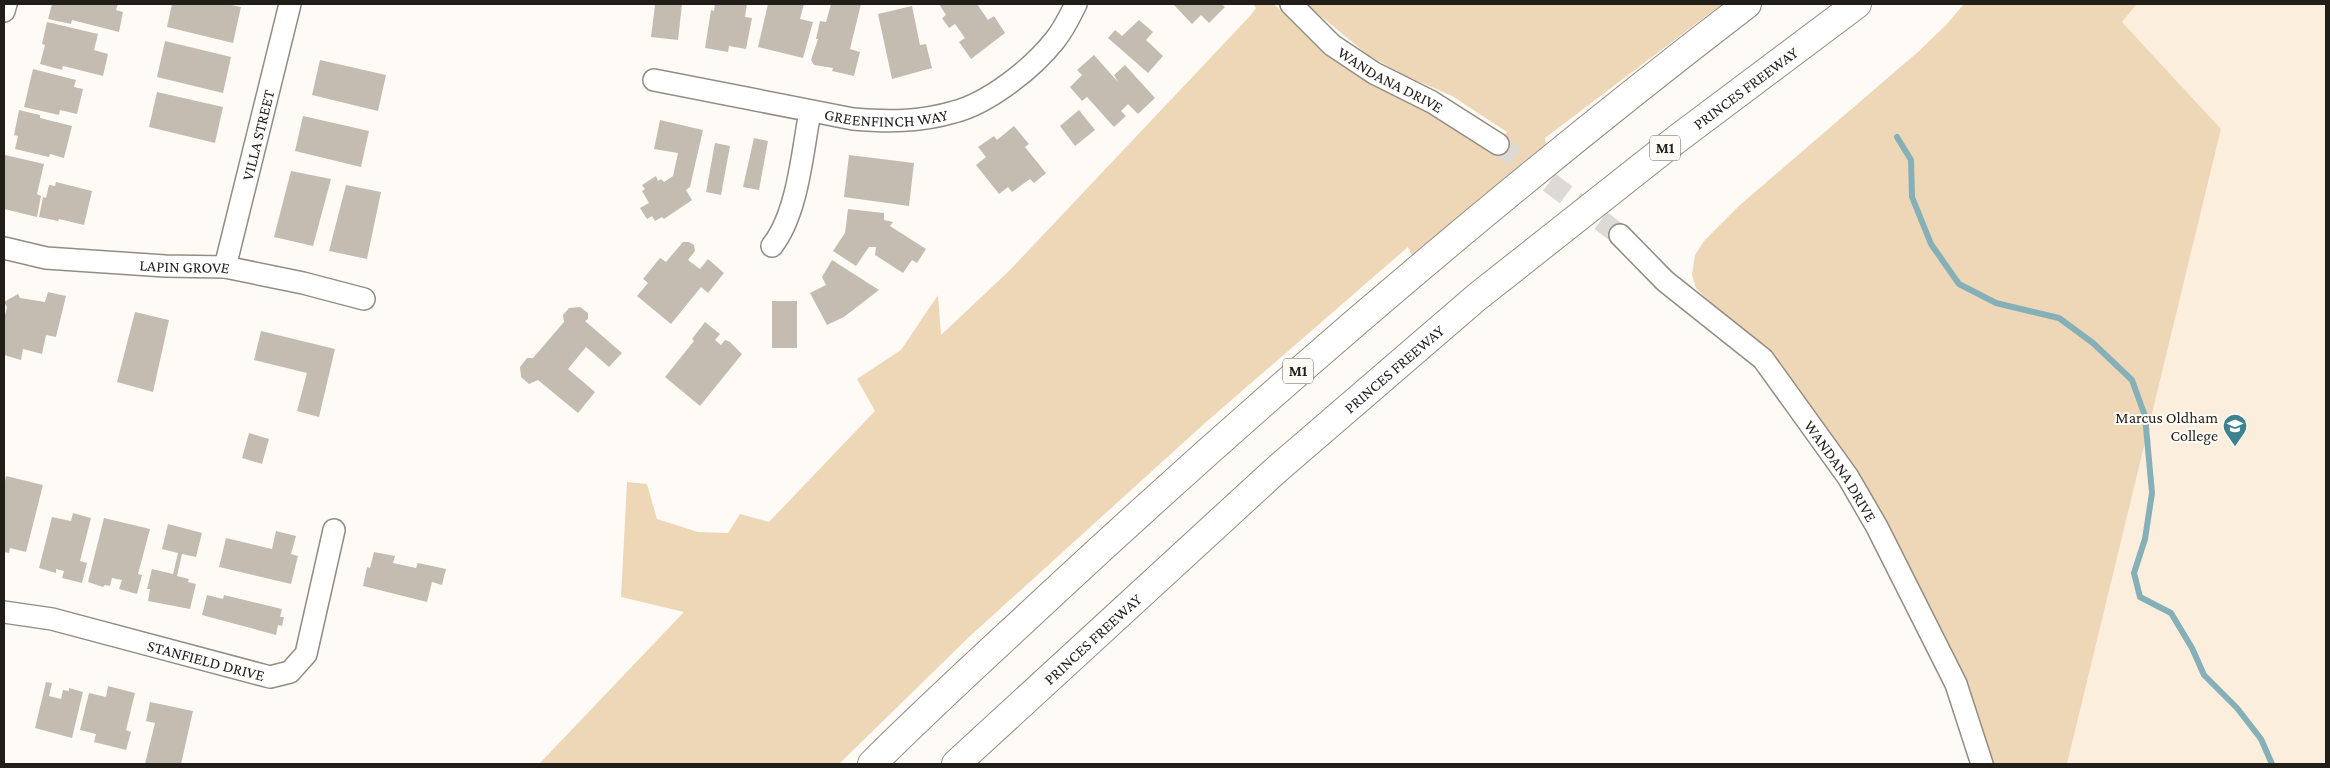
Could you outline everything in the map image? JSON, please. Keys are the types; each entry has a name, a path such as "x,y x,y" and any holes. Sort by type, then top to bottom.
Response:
{"highway":[{"name":"M1","path":"872,764 1156,497 1311,360 1625,98 1747,4"},
{"name":"PRINCES FREEWAY","path":"956,764 1275,471 1477,297 1677,139 1857,4"}],"street":[{"path":"4,11 6,4"},
{"name":"VILLA STREET","path":"225,267 290,4"},
{"name":"GREENFINCH WAY","path":"654,80 810,112 886,122 934,117 969,107 1013,80 1043,53 1065,26 1076,4"},
{"name":"WANDANA DRIVE","path":"1291,4 1332,45 1374,73 1432,102 1498,144"},
{"path":"772,246 782,233 789,216 810,112"},
{"name":"WANDANA DRIVE","path":"1620,235 1665,281 1763,359 1848,477 1877,527 1956,684 1982,764"},
{"name":"LAPIN GROVE","path":"4,248 46,258 166,266 225,267 304,283 364,299"},
{"name":"STANFIELD DRIVE","path":"4,612 52,619 270,677 290,672 306,654 334,530"}],"shaded area":[{"path":"1253,4 1274,4 1324,54 1360,78 1434,114 1491,153 1507,132 1452,96 1404,75 1368,55 1306,4 1722,4 1545,138 1546,145 1412,255 1408,247 1205,423 969,637 839,764 539,764 684,612 621,597 627,482 647,484 657,519 698,532 728,533 740,514 769,522 875,411 857,379 901,350 938,295 941,335 1010,270 1250,16 1256,8"},
{"path":"1964,4 2137,4 2122,22 2221,129 2067,764 1986,764 1902,561 1730,323 1696,288 1692,275 1695,255 1704,241 1740,205 1919,51 1947,24"},
{"name":"Marcus Oldham College","path":"2137,4 2326,4 2326,764 2067,764 2221,129 2122,22"}],"building":[{"path":"52,4 118,4 116,10 123,12 119,32 72,20 71,24 48,19"},
{"path":"172,4 226,4 241,7 233,43 167,27"},
{"path":"682,4 678,40 651,37 655,5"},
{"path":"715,4 747,4 745,17 752,18 746,49 729,46 728,52 705,48 711,10 714,11"},
{"path":"768,4 804,4 800,19 813,22 803,58 758,47"},
{"path":"831,4 861,4 850,49 860,52 854,76 832,71 833,68 814,65 811,60 818,39 816,39 820,21 826,22"},
{"path":"939,4 977,4 988,20 994,16 1005,33 971,59 959,42 965,38 955,24 949,28 942,18 946,15"},
{"path":"1173,4 1221,4 1225,7 1209,23 1201,15 1192,24"},
{"path":"912,6 920,45 926,44 932,68 892,79 878,14"},
{"path":"1139,20 1153,32 1146,40 1163,56 1148,73 1108,38 1115,30 1122,36"},
{"path":"47,22 98,34 94,50 108,54 103,76 63,66 62,70 40,64 45,45 42,44"},
{"path":"165,41 231,57 223,93 157,77"},
{"path":"1094,55 1118,82 1114,75 1125,65 1155,98 1138,114 1128,104 1121,111 1126,116 1114,127 1087,97 1082,101 1070,87 1082,75 1077,70"},
{"path":"320,60 386,75 378,111 312,95"},
{"path":"33,69 76,80 74,87 83,89 77,114 60,110 59,115 24,107"},
{"path":"157,92 223,107 215,143 149,127"},
{"path":"19,110 40,115 40,118 72,126 64,158 50,154 49,157 15,149 18,136 14,135"},
{"path":"1079,110 1095,130 1075,146 1060,126"},
{"path":"303,116 369,131 361,167 295,151"},
{"path":"660,120 703,130 690,187 686,190 692,200 664,219 662,217 655,221 652,216 647,219 640,208 649,203 642,191 645,189 642,185 656,176 658,181 661,179 664,182 673,176 678,153 654,149"},
{"path":"1014,126 1029,144 1025,147 1046,173 1034,183 1030,179 1012,192 1008,187 999,194 976,165 986,157 978,147 994,136 997,140"},
{"path":"754,138 768,141 759,190 743,187"},
{"path":"715,143 730,146 721,195 706,192"},
{"path":"5,155 44,164 37,194 41,196 37,217 4,209"},
{"path":"849,155 914,163 909,206 844,197"},
{"path":"291,171 331,179 313,246 274,237"},
{"path":"56,182 92,191 84,225 59,219 58,221 39,217 43,197 46,198 49,185 55,186"},
{"path":"346,185 381,192 367,259 329,251"},
{"path":"848,209 884,213 884,220 893,222 890,226 926,249 917,263 912,260 903,273 875,255 876,247 869,247 856,266 833,251 845,233"},
{"path":"683,242 689,242 694,245 695,251 688,260 700,269 708,259 724,273 708,293 701,287 671,324 637,296 648,283 643,279 660,258 666,262"},
{"path":"832,260 879,290 844,317 827,325 810,293 826,285 822,277"},
{"path":"48,292 66,296 56,337 46,335 42,354 23,349 21,360 4,355 4,319 7,307 4,302 18,294 20,298 45,302"},
{"path":"772,301 797,301 797,348 772,348"},
{"path":"580,307 588,313 588,319 585,321 622,353 609,367 586,347 568,369 595,392 578,413 538,380 529,384 521,377 520,367 527,358 533,358 564,322 563,315 569,308"},
{"path":"135,312 169,320 153,392 117,382"},
{"path":"705,322 720,334 715,340 721,345 725,340 730,342 742,354 700,406 665,377 694,341 692,339"},
{"path":"261,331 335,349 319,417 297,411 307,373 254,360"},
{"path":"249,433 269,439 262,464 242,458"},
{"path":"6,476 43,485 26,552 10,548 9,553 4,552 4,487"},
{"path":"73,513 91,518 80,561 87,563 82,583 62,578 64,571 56,569 56,573 39,568 52,517 71,521"},
{"path":"104,518 150,529 138,574 142,575 137,594 119,589 122,580 112,578 110,586 105,585 103,587 88,582"},
{"path":"168,524 202,533 196,557 182,554 177,576 189,579 188,582 196,584 190,609 148,601 150,589 147,589 152,569 173,574 178,553 162,549"},
{"path":"276,531 296,536 291,554 298,556 291,584 219,567 226,538 272,549"},
{"path":"374,552 395,556 393,563 416,568 418,563 446,569 442,585 432,582 427,602 363,586 367,567 370,568"},
{"path":"207,595 223,599 224,595 282,609 280,617 284,617 282,626 278,625 276,635 202,615"},
{"path":"46,682 52,683 49,696 61,699 63,690 69,691 69,688 83,692 72,738 35,728"},
{"path":"108,686 135,693 126,730 131,732 126,750 94,742 96,734 80,730 89,693 106,697"},
{"path":"150,702 193,711 181,764 145,764 155,723 146,721"}],"waterway":[{"path":"1897,137 1911,160 1912,197 1931,244 1959,284 1996,303 2059,318 2093,343 2132,380 2145,416 2152,493 2145,539 2134,573 2140,597 2171,613 2192,648 2204,675 2237,708 2261,739 2272,764"}],"tunnel":[{"path":"1498,144 1620,235"}],"place":[{"name":"Marcus Oldham College","path":"2235,447"}]}
